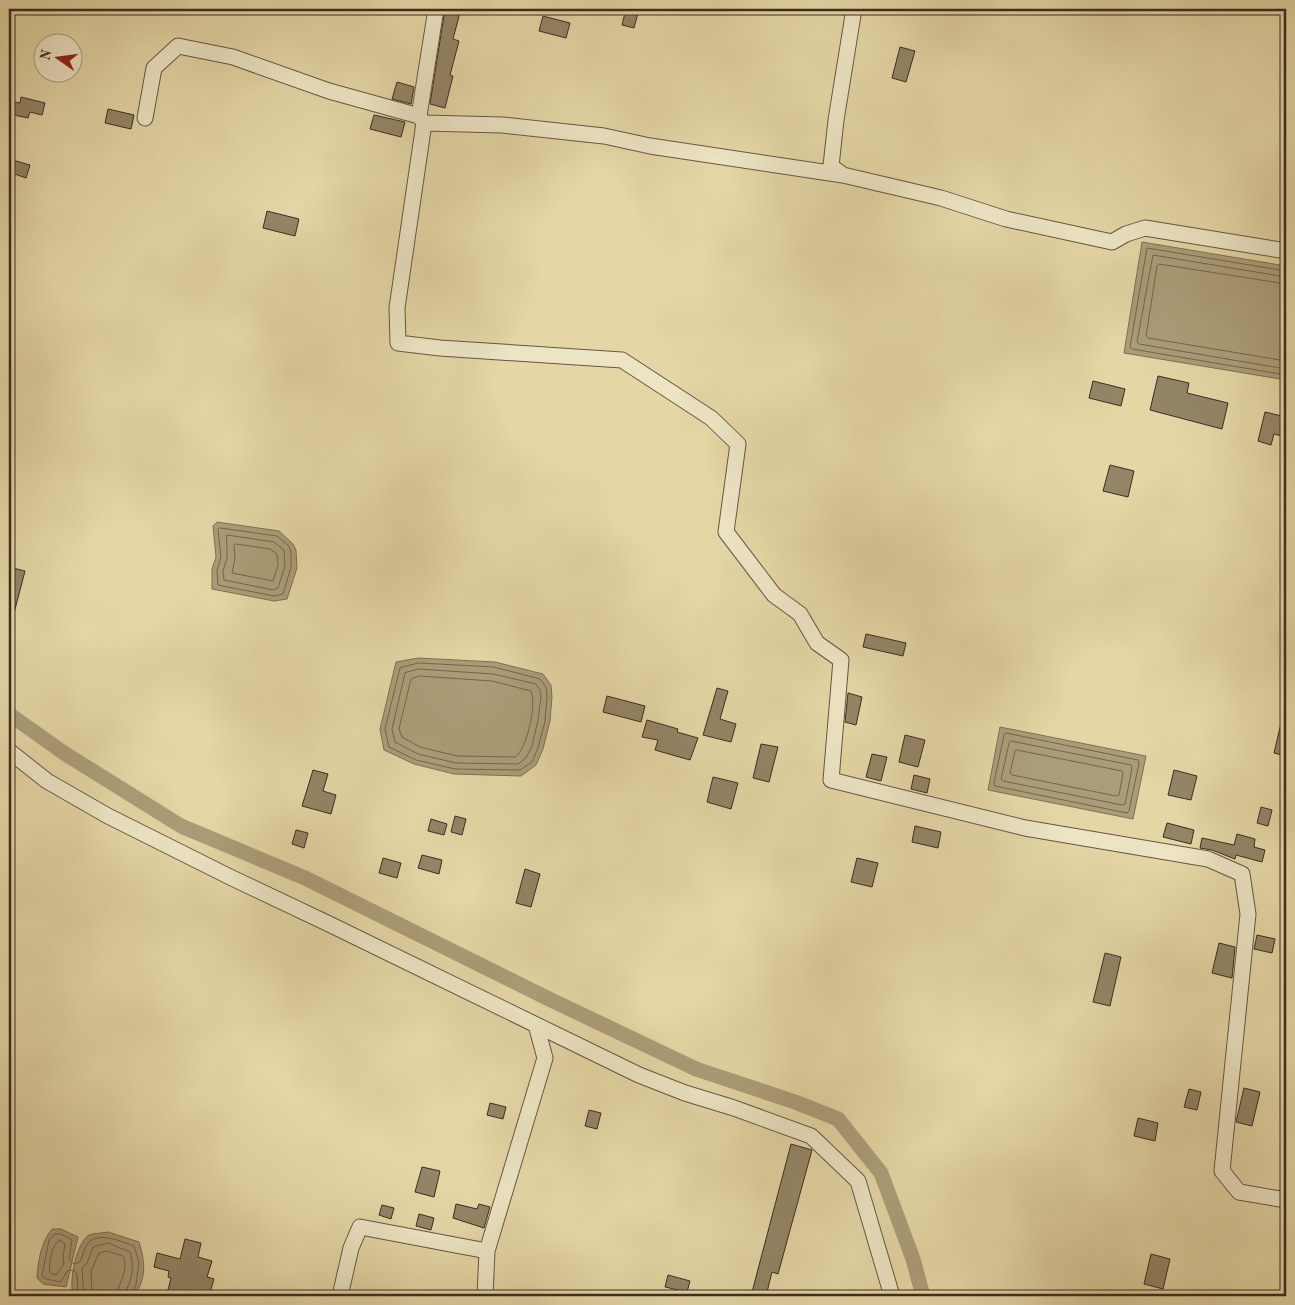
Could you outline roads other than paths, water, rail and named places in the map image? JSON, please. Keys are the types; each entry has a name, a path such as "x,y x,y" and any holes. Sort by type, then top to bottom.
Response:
{"street":[{"path":"436,9 396,308 398,343 440,348 622,360 712,418 738,444 726,532 774,595 800,614 817,643 841,660 831,780 1025,828 1208,859 1242,874 1248,914 1222,1171 1239,1192 1286,1200"},
{"path":"843,175 831,166 836,120 854,9"},
{"path":"144,118 154,68 178,46 233,57 329,91 422,120 502,125 604,136 650,146 843,175 941,198 1006,219 1112,242 1126,234 1145,228 1286,251"},
{"path":"9,752 47,780 108,816 230,878 328,923 639,1075 685,1093 734,1108 811,1136 858,1181 892,1296"},
{"path":"485,1296 487,1251 545,1058 536,1025"},
{"path":"340,1296 351,1248 360,1227 487,1251"}],"water":[{"path":"1142,242 1286,266 1286,380 1124,353"},
{"path":"217,522 279,531 293,544 296,550 297,568 287,599 274,601 212,589 212,569 216,557 213,526"},
{"path":"418,658 495,662 543,674 551,685 552,697 550,721 543,749 536,765 521,776 454,774 414,764 384,750 380,729 396,662"},
{"path":"1000,727 1146,756 1133,819 988,790"},
{"path":"52,1229 61,1229 78,1237 66,1287 43,1284 37,1278 41,1252 45,1240"},
{"path":"108,1232 139,1242 144,1270 138,1289 134,1296 73,1295 73,1272 80,1246 89,1235"}],"waterway":[{"path":"9,714 64,753 181,826 305,878 549,999 696,1069 795,1102 838,1119 881,1173 913,1259 923,1296"}]}
